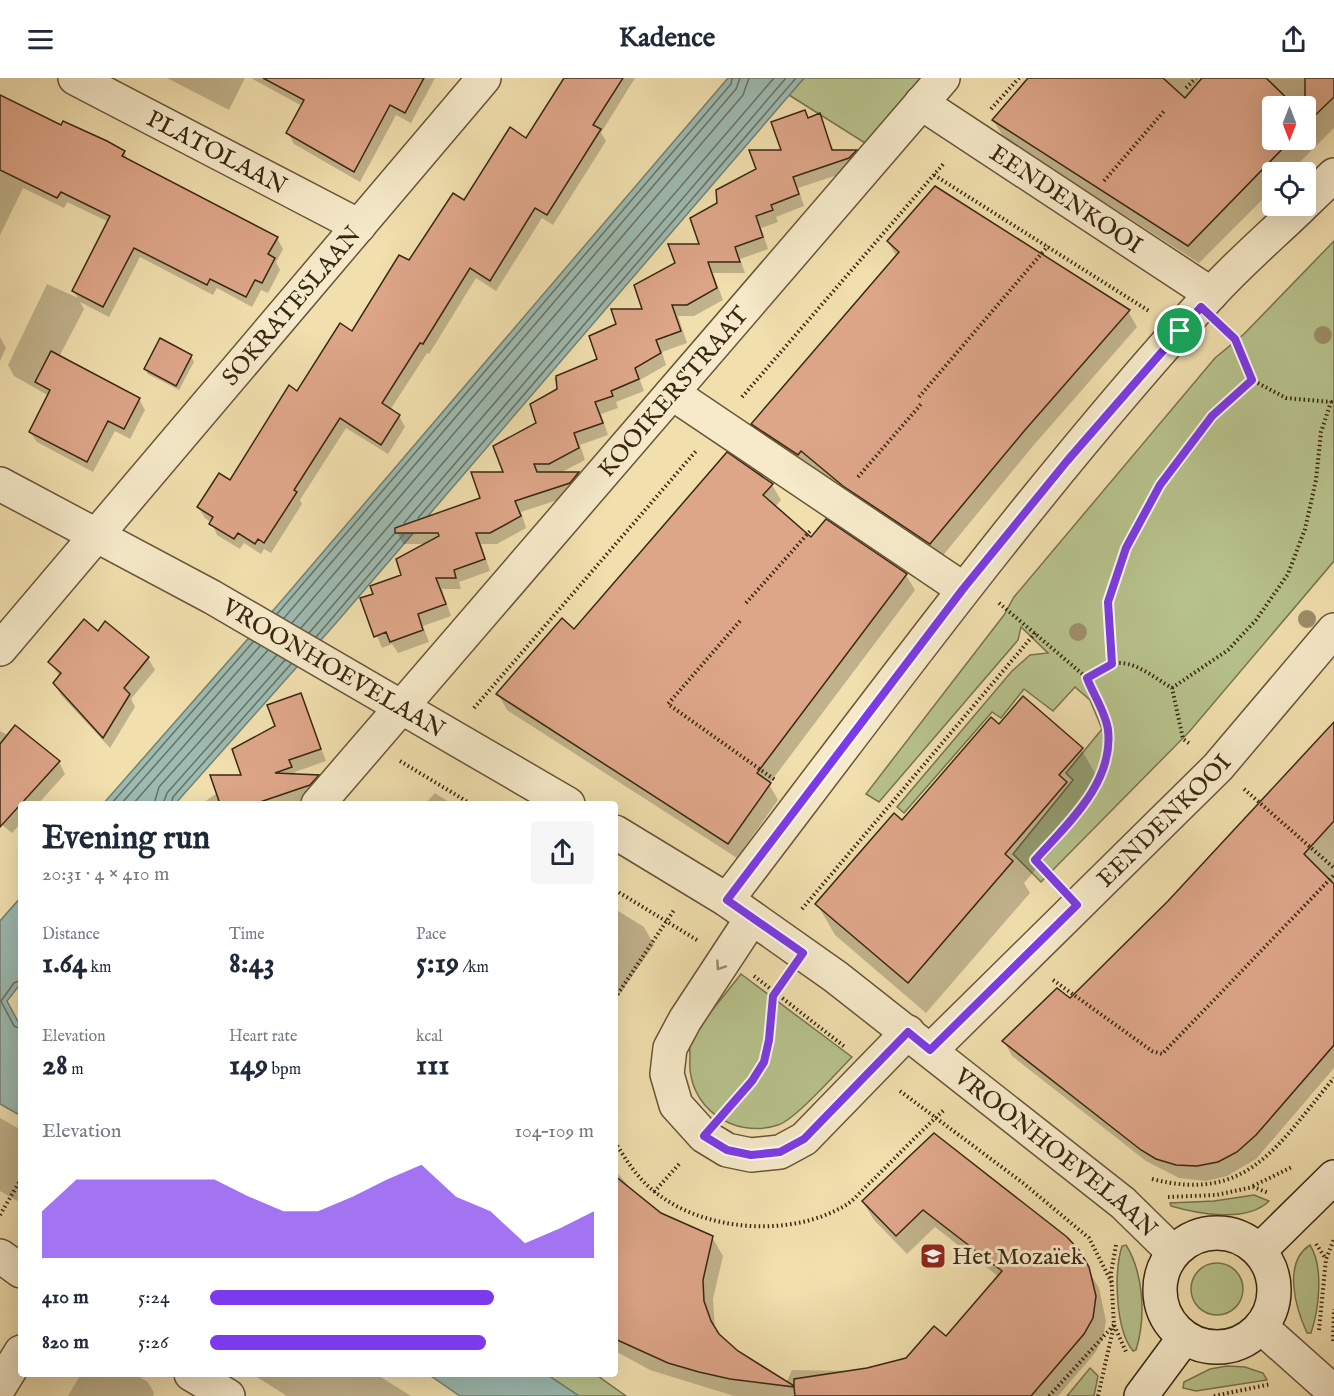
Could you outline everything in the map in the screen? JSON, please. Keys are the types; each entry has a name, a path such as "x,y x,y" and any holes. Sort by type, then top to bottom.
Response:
{"street":[{"name":"PLATOLAAN","path":"75,78 359,226"},
{"name":"SOKRATESLAAN","path":"0,649 484,78"},
{"name":"KOOIKERSTRAAT","path":"321,801 943,78"},
{"name":"EENDENKOOI","path":"921,104 1080,209 1197,311"},
{"path":"1316,192 1334,175"},
{"path":"919,1041 804,1139 780,1152 751,1155 727,1150 704,1136 676,1105 668,1074 670,1048 740,909 814,786 967,585 1067,461 1197,311 1292,216"},
{"path":"672,393 967,585"},
{"name":"VROONHOEVELAAN","path":"0,484 98,534 212,597 404,706 563,801"},
{"name":"EENDENKOOI","path":"919,1041 1027,955 1218,767 1334,630"},
{"name":"VROONHOEVELAAN","path":"618,834 695,879 740,909 919,1041 1129,1209 1173,1252"},
{"path":"1259,1251 1334,1177"},
{"path":"1216,1233 1246,1241 1259,1251 1268,1265 1273,1281 1274,1297 1261,1327 1245,1341 1225,1347 1204,1347 1185,1338 1170,1324 1161,1307 1159,1288 1163,1269 1173,1252 1200,1235 1216,1233"},
{"path":"0,1256 18,1269"},
{"path":"1261,1327 1334,1392"},
{"path":"1147,1388 1185,1338"},
{"path":"0,1386 18,1357"},
{"path":"196,1377 228,1396"}],"path":[{"path":"1186,88 1196,78"},
{"path":"1080,209 1164,111"},
{"path":"934,175 1048,246 1197,311 1235,339 1252,380 1286,398 1332,401 1321,432 1316,480 1305,529 1288,574 1256,620 1228,650 1172,688"},
{"path":"919,397 1048,246"},
{"path":"1112,664 1108,602 1126,548 1160,485 1212,416 1252,380"},
{"path":"967,585 1036,632 1087,678 1108,729 1106,769 1078,813 1035,860 1077,905"},
{"path":"740,621 668,704 779,783 797,777 814,786"},
{"path":"654,1192 752,1081 764,1062 769,1040 773,996 791,945 1036,632"},
{"path":"1087,678 1112,664 1125,664 1143,671 1172,688 1183,739 1334,868"},
{"path":"371,744 466,801"},
{"path":"1027,955 1045,974 1152,1051 1162,1054 1334,874"},
{"path":"618,994 695,879"},
{"path":"1098,1396 1114,1324 1111,1260 1129,1209 1144,1177 1175,1185 1204,1187 1244,1174 1259,1165 1334,1078"},
{"path":"0,1215 18,1184"},
{"path":"1089,1238 1129,1209 1173,1196 1199,1197 1253,1187"},
{"path":"1214,1396 1269,1386 1300,1361 1320,1329 1326,1259 1334,1239"},
{"path":"1334,1309 1334,1348"},
{"path":"1114,1324 1129,1358 1147,1388"},
{"path":"1049,1396 1114,1324"}],"green space":[{"path":"804,78 922,78 865,143 789,95"},
{"path":"1334,241 1334,561 1189,732 1041,882 1013,854 1073,780 1066,773 1102,729 1090,700 1075,687 1053,711 1024,689 1001,718 992,712 904,813 897,807 1012,671 1030,655 1048,653 1021,627 1018,640 879,802 866,794 1004,615 1014,597 1215,358 1244,334"},
{"path":"741,974 852,1057 795,1114 778,1125 745,1128 729,1123 704,1104 696,1091 691,1075 691,1040"},
{"path":"1254,1195 1269,1201 1260,1208 1235,1214 1195,1212 1171,1206 1170,1203 1214,1201"},
{"path":"1126,1245 1137,1269 1142,1310 1139,1337 1136,1350 1133,1351 1123,1329 1117,1285 1119,1257 1122,1246"},
{"path":"1310,1245 1317,1265 1319,1288 1314,1323 1311,1333 1307,1333 1296,1299 1294,1274 1301,1253"},
{"path":"1217,1263 1227,1265 1235,1271 1241,1279 1243,1289 1241,1299 1235,1307 1227,1313 1217,1315 1207,1313 1199,1307 1193,1299 1191,1289 1193,1279 1199,1271 1207,1265"},
{"path":"1227,1366 1245,1367 1263,1373 1267,1380 1196,1391 1183,1388 1184,1382 1210,1369"},
{"path":"1090,1368 1098,1376 1094,1396 1067,1396"},
{"path":"550,1377 599,1377 626,1396 579,1396"}],"water":[{"path":"728,78 804,78 336,623 178,801 106,801 283,599"},
{"path":"18,900 18,987 7,1001 18,1021 18,1114 0,1104 0,921"},
{"path":"432,1377 550,1377 579,1396 460,1396"}],"building":[{"path":"263,78 424,78 405,113 390,105 354,172 286,133 304,100"},
{"path":"564,78 623,78 593,125 601,129 547,215 535,208 490,281 470,268 423,344 420,343 382,403 400,415 381,445 340,418 294,490 297,492 264,543 258,539 255,544 238,533 234,539 209,524 213,517 197,507 219,473 230,480 289,385 297,391 340,323 352,331 399,255 409,260 453,193 464,200 510,127 526,138"},
{"path":"1028,78 1163,78 1185,98 1202,78 1266,78 1285,96 1262,96 1262,150 1281,150 1270,162 1262,162 1262,170 1188,246 992,120"},
{"path":"1305,78 1334,78 1334,97 1316,114 1316,96 1305,96"},
{"path":"0,95 61,125 63,121 107,141 125,151 122,156 278,237 268,254 275,258 262,283 255,280 246,297 210,279 207,285 134,248 103,307 72,291 110,216 61,192 57,198 0,170"},
{"path":"805,110 808,118 820,113 832,150 857,150 849,158 793,177 799,194 771,205 773,210 756,216 763,237 735,247 740,262 708,262 717,288 687,305 672,305 681,331 656,340 661,353 635,368 639,379 611,391 613,396 595,402 603,423 574,433 579,448 549,464 534,464 537,472 579,472 570,483 515,501 521,516 490,533 476,533 485,559 454,570 456,578 436,578 446,604 418,614 423,630 390,642 386,632 374,637 360,598 373,594 370,586 401,575 396,559 439,536 438,533 395,533 395,528 480,498 471,472 503,472 493,446 536,423 530,404 557,389 556,376 597,359 589,336 616,324 611,309 642,309 634,285 675,263 668,244 699,244 690,218 717,203 716,190 756,169 749,150 781,150 771,122"},
{"path":"935,186 1130,310 1025,430 930,544 843,486 801,451 798,455 751,424 899,252 887,241"},
{"path":"160,338 192,355 176,386 144,369"},
{"path":"51,351 140,398 124,429 108,421 87,462 29,432 50,390 35,382"},
{"path":"727,452 773,484 763,495 811,537 826,519 907,574 757,773 771,783 728,844 496,694 562,618 574,629"},
{"path":"84,619 98,631 105,621 149,657 124,688 130,694 103,738 53,683 61,673 48,662"},
{"path":"301,693 321,749 289,760 292,767 275,773 319,775 310,785 263,801 219,801 210,775 241,775 232,749 275,726 267,705"},
{"path":"1023,696 1083,748 1059,775 1067,782 1005,854 1013,861 908,983 815,904 894,813 902,820 991,717 999,724"},
{"path":"1334,722 1334,821 1304,854 1334,884 1334,1045 1256,1135 1237,1152 1218,1162 1197,1166 1176,1165 1156,1159 1141,1150 1002,1041 1057,988 1070,998 1168,901"},
{"path":"15,725 60,761 24,801 18,801 18,807 0,827 0,744"},
{"path":"934,1133 1067,1237 1079,1250 1089,1267 1096,1296 1093,1318 1084,1334 1031,1396 795,1396 794,1387 730,1379 699,1372 668,1363 618,1340 618,1178 661,1213 713,1236 703,1280 704,1301 711,1321 719,1334 738,1351 794,1386 794,1379 867,1368 906,1358 934,1326 946,1336 1002,1271 923,1210 896,1236 862,1201"}],"place":[{"name":"Het Mozaïek","path":"933,1256"}],"route":[{"path":"1201,307 1235,339 1252,380 1212,416 1160,485 1126,548 1108,602 1112,664 1087,678 1108,729 1106,769 1078,813 1035,860 1077,905 930,1050 908,1032 831,1114 804,1139 780,1152 751,1155 727,1150 704,1136 733,1100 752,1081 764,1062 769,1040 773,996 803,953 727,900 963,589 1067,461 1180,331 1201,307"}]}
